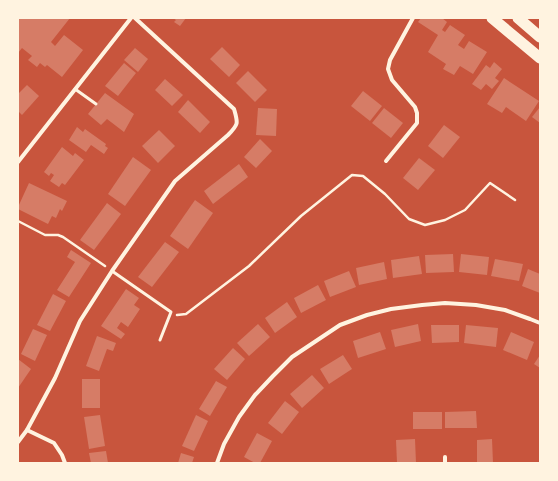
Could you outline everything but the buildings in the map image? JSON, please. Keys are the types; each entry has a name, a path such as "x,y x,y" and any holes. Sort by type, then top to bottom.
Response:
{"highway":[{"path":"492,18 540,58"},
{"path":"518,18 540,37"}],"street":[{"path":"18,162 131,18"},
{"path":"18,442 27,430 55,378 80,321 112,271 175,181 228,135 235,128 238,121 234,109 135,18"},
{"path":"386,161 417,123 417,113 415,107 392,80 388,69 390,60 413,18"},
{"path":"218,463 224,444 239,417 255,395 292,358 340,325 367,315 391,309 445,303 476,305 505,310 530,318 540,323"},
{"path":"27,430 54,443 62,455 65,463"},
{"path":"445,457 445,463"}],"lane":[{"path":"75,89 96,104"},
{"path":"112,271 171,312 160,340"}],"path":[{"path":"171,312 180,315 186,314 249,266 301,216 352,175 363,176 385,194 409,219 425,225 445,220 466,210 490,183 515,200"},
{"path":"18,221 45,235 58,235 63,237 112,271"}]}
